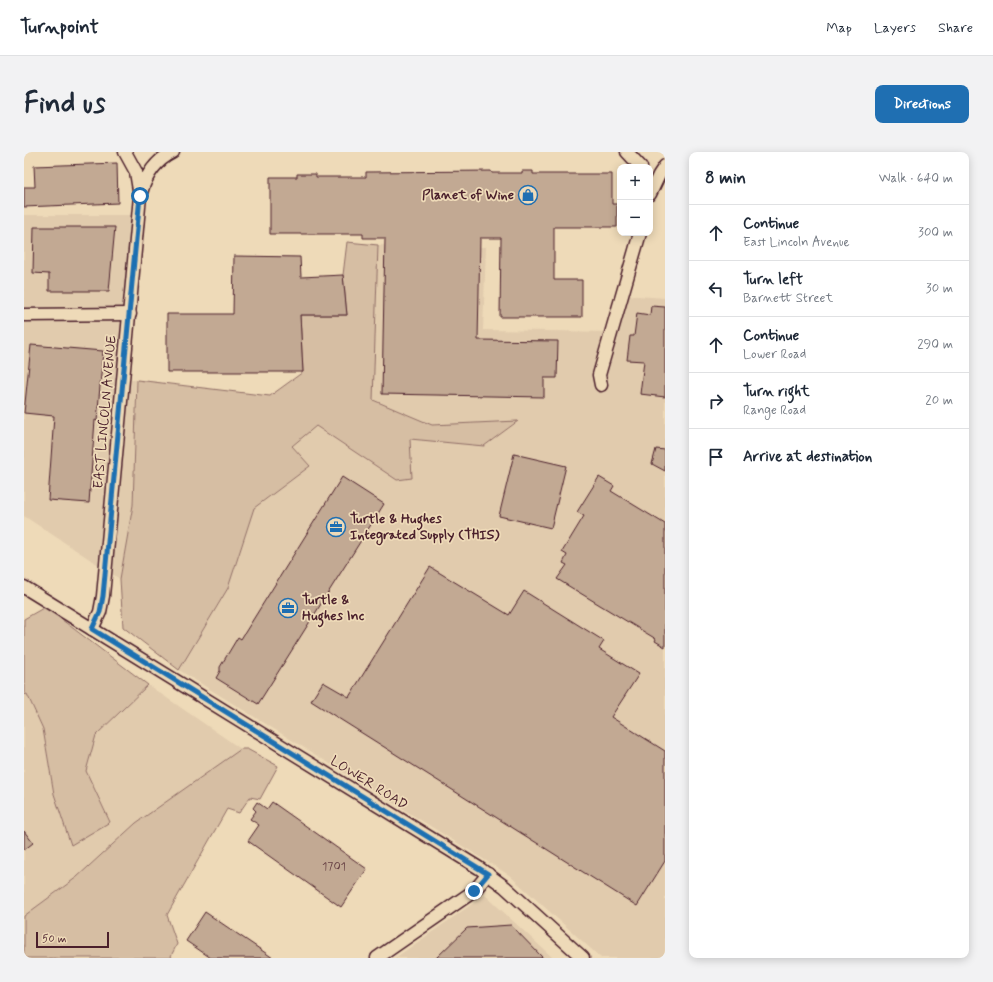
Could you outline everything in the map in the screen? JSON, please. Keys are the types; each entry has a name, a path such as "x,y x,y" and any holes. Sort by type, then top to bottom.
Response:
{"street":[{"name":"EAST LINCOLN AVENUE","path":"125,152 136,172 140,196"},
{"name":"EAST LINCOLN AVENUE","path":"92,629 100,612 103,596 140,196 143,186 153,168 162,159 173,152"},
{"path":"627,152 638,164"},
{"path":"653,187 658,175 665,166"},
{"path":"601,385 599,375 639,236"},
{"path":"24,315 130,314"},
{"name":"LOWER ROAD","path":"24,587 488,874 583,958"},
{"path":"377,958 474,891 488,874"}],"shaded area":[{"path":"24,215 142,215 125,380 136,380 133,505 120,579 24,516"},
{"path":"347,242 378,245 373,400 432,425 518,421 484,446 410,439 412,478 397,480 316,426 292,446 310,466 254,508 228,588 179,670 123,627 120,579 133,505 137,380 270,396 303,372 300,315 347,315 343,275"},
{"path":"378,245 486,247 483,330 612,332 624,295 665,298 665,958 601,958 509,875 179,670 228,588 254,508 310,466 292,446 316,426 397,480 412,477 410,439 484,446 517,422 432,425 373,400"},
{"path":"45,607 148,685 96,735 86,771 110,822 71,845 54,794 43,729 27,694 24,695 24,619"},
{"path":"148,685 241,749 136,823 77,877 24,916 24,695 27,694 43,729 54,794 110,821 86,771 96,735"},
{"path":"241,749 247,749 278,766 260,799 250,797 239,813 227,809 167,915 177,944 171,956 172,958 24,958 24,916 77,877 136,823"},
{"path":"485,895 553,958 395,958"}],"building":[{"path":"117,163 118,203 24,207 24,187 35,187 34,166"},
{"path":"491,171 492,173 522,173 522,171 533,171 533,174 612,174 612,204 617,204 617,227 554,227 554,280 582,280 582,317 500,317 501,238 480,238 478,340 558,341 557,378 544,378 544,397 382,394 385,238 363,238 363,234 270,234 270,177 297,177 297,174 316,174 316,177 366,177 366,172"},
{"path":"34,227 115,227 109,291 49,291 49,274 33,273"},
{"path":"234,256 300,257 301,277 343,275 347,315 300,315 303,372 167,372 167,314 233,314"},
{"path":"651,306 665,307 665,397 640,394 644,361 627,360 630,336 634,336 637,313 650,315"},
{"path":"31,345 103,351 97,421 95,420 89,503 48,500 54,416 24,413"},
{"path":"656,449 665,450 665,471 652,464"},
{"path":"514,454 566,466 551,528 499,516"},
{"path":"342,477 384,504 258,704 216,678 220,671 220,667 238,637 241,639"},
{"path":"599,477 614,486 611,491 665,524 665,647 655,641 656,639 557,579 567,565 563,563 567,555 562,552 584,516 577,512"},
{"path":"430,567 509,615 524,591 604,641 599,649 639,674 611,717 665,751 665,861 637,906 311,701 323,682 349,697"},
{"path":"257,802 267,809 272,802 367,869 341,907 248,841 259,825 250,819 256,811 253,808"},
{"path":"24,831 33,843 24,850"},
{"path":"205,912 273,958 211,958 186,941"},
{"path":"511,925 543,958 436,958 467,928"}],"place":[{"name":"Planet of Wine","path":"528,195"},
{"name":"Turtle & Hughes Integrated Supply (THIS)","path":"336,527"},
{"name":"Turtle & Hughes Inc","path":"288,608"}],"route":[{"path":"140,196 103,596 100,612 92,629 480,868 488,874 479,887 474,891"}]}
